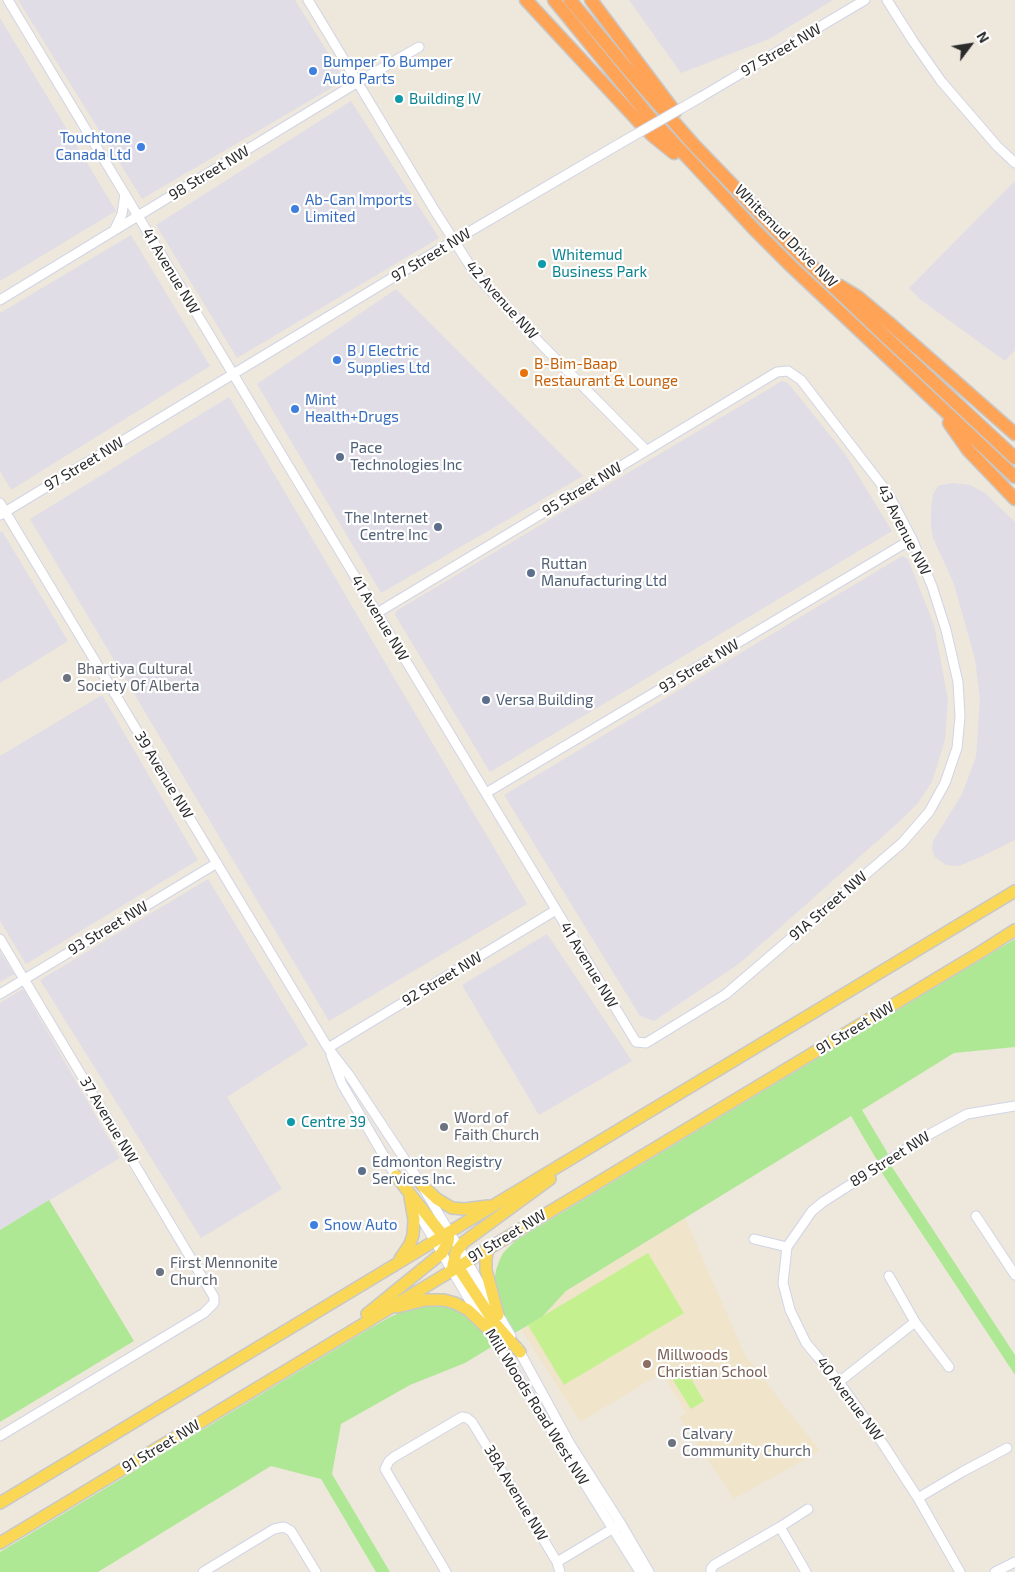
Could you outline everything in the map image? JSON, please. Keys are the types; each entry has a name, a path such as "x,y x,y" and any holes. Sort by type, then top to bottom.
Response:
{"highway":[{"path":"526,0 653,136 710,182"},
{"name":"Whitemud Drive NW","path":"554,0 649,116 790,265 1015,477"},
{"name":"Whitemud Drive NW","path":"570,0 694,145 821,275 1015,458"},
{"path":"591,0 666,99 680,119 694,145"},
{"path":"821,275 858,297 1015,434"},
{"path":"930,397 968,450 1015,499"}],"main road":[{"path":"318,1351 365,1316 443,1242 495,1204 611,1136 1015,891"},
{"name":"91 Street NW","path":"0,1543 388,1308 457,1260 488,1248 1015,930"},
{"path":"457,1260 464,1242 611,1136"},
{"path":"396,1176 457,1260 494,1322 520,1352"},
{"path":"421,1184 436,1199 452,1208 465,1209 495,1204"},
{"path":"389,1269 402,1256 412,1240 414,1225 410,1197"},
{"path":"0,1503 389,1269 443,1242"},
{"path":"488,1248 486,1270 498,1315"},
{"path":"388,1308 425,1300 444,1300 468,1310 488,1329"}],"street":[{"name":"41 Avenue NW","path":"8,0 636,1042"},
{"name":"42 Avenue NW","path":"308,0 470,267 489,290 646,450"},
{"name":"97 Street NW","path":"3,514 454,241 866,0"},
{"path":"887,0 941,81 997,146 1015,163"},
{"name":"98 Street NW","path":"0,300 358,82 419,47"},
{"path":"114,231 122,214 125,194"},
{"name":"95 Street NW","path":"377,613 777,372 788,371"},
{"name":"43 Avenue NW","path":"788,371 801,380 881,484 889,495 912,539 932,586 946,630 958,682 960,717"},
{"name":"39 Avenue NW","path":"0,503 3,514 217,862 328,1048 350,1075 421,1184 443,1242"},
{"name":"93 Street NW","path":"486,793 912,539"},
{"name":"91A Street NW","path":"636,1042 641,1043 651,1040 726,994 902,843 928,812 945,783 957,748 960,717"},
{"name":"93 Street NW","path":"0,994 217,862"},
{"name":"92 Street NW","path":"328,1048 556,910"},
{"name":"37 Avenue NW","path":"0,939 214,1297 214,1303 204,1313 0,1436"},
{"name":"39 Avenue NW","path":"328,1048 342,1084 396,1176 443,1242"},
{"name":"89 Street NW","path":"786,1246 812,1211 823,1202 930,1134 967,1114 1015,1106"},
{"path":"976,1216 1015,1275"},
{"path":"754,1239 786,1246"},
{"name":"Mill Woods Road West NW","path":"443,1242 498,1315 617,1526 640,1572"},
{"name":"40 Avenue NW","path":"786,1246 784,1283 790,1310 806,1343 839,1382 884,1444 918,1498 960,1572"},
{"path":"1006,1262 1015,1257"},
{"name":"Mill Woods Road West NW","path":"457,1260 488,1329 649,1572"},
{"path":"888,1276 916,1322 949,1367"},
{"path":"839,1382 916,1322"},
{"name":"38A Avenue NW","path":"446,1572 388,1476 386,1469 389,1461 394,1457 462,1417 472,1422 557,1562 560,1572"},
{"path":"918,1498 1007,1448"},
{"path":"711,1571 714,1565 808,1509"},
{"path":"557,1562 617,1526"},
{"path":"204,1572 274,1529 284,1527 291,1531 316,1572"},
{"path":"780,1527 806,1572"},
{"path":"994,1572 1015,1562"}],"shaded area":[{"path":"18,0 295,0 345,80 142,199"},
{"path":"629,0 833,0 769,39 681,73"},
{"path":"0,18 116,211 0,281"},
{"path":"351,101 439,238 237,358 156,225"},
{"path":"1015,181 1015,350 1005,361 921,300 909,288"},
{"path":"131,235 210,366 11,490 0,471 0,313"},
{"path":"396,289 583,476 381,593 257,384"},
{"path":"782,381 788,383 845,454 892,531 490,772 395,615 396,611"},
{"path":"229,397 527,904 329,1021 30,519"},
{"path":"952,483 970,485 985,493 1015,522 1015,840 959,866 946,865 935,857 932,849 933,841 962,794 976,757 980,699 975,659 954,584 933,538 931,526 933,494 938,486"},
{"path":"2,531 68,641 0,683 0,532"},
{"path":"902,556 908,559 934,625 948,700 945,740 932,782 918,803 900,821 740,963 654,1021 640,1016 504,795"},
{"path":"102,695 198,860 26,964 0,921 0,756"},
{"path":"208,879 308,1045 227,1097 282,1189 201,1238 40,980"},
{"path":"547,934 632,1061 539,1115 462,985"},
{"path":"0,952 14,974 0,982"},
{"path":"23,989 120,1158 0,1230 0,1003"},
{"name":"Millwoods Christian School","path":"685,1218 745,1355 820,1451 734,1499 679,1417 686,1413 662,1373 580,1422 521,1329 542,1317 566,1291"}],"green space":[{"path":"1015,939 1015,1047 954,1053 862,1110 887,1152 892,1167 1015,1355 1015,1375 882,1173 878,1162 851,1116 566,1291 542,1317 513,1334 502,1314 494,1283 496,1270 503,1253 515,1241"},
{"path":"49,1200 134,1341 0,1422 0,1230"},
{"path":"648,1253 684,1313 564,1385 528,1325"},
{"path":"419,1305 447,1305 462,1311 483,1331 493,1346 465,1363 410,1385 341,1424 332,1474 390,1572 376,1572 321,1479 271,1466 98,1572 0,1572 0,1552 369,1329 392,1316"},
{"path":"687,1372 704,1401 691,1409 673,1380"}],"place":[{"name":"Bumper To Bumper Auto Parts","path":"313,71"},
{"name":"Building IV","path":"399,99"},
{"name":"Touchtone Canada Ltd","path":"141,147"},
{"name":"Ab-Can Imports Limited","path":"295,209"},
{"name":"Whitemud Business Park","path":"542,264"},
{"name":"B J Electric Supplies Ltd","path":"337,360"},
{"name":"B-Bim-Baap Restaurant & Lounge","path":"524,373"},
{"name":"Mint Health+Drugs","path":"295,409"},
{"name":"Pace Technologies Inc","path":"340,457"},
{"name":"The Internet Centre Inc","path":"438,527"},
{"name":"Ruttan Manufacturing Ltd","path":"531,573"},
{"name":"Bhartiya Cultural Society Of Alberta","path":"67,678"},
{"name":"Versa Building","path":"486,700"},
{"name":"Centre 39","path":"291,1122"},
{"name":"Word of Faith Church","path":"444,1127"},
{"name":"Edmonton Registry Services Inc.","path":"362,1171"},
{"name":"Snow Auto","path":"314,1225"},
{"name":"First Mennonite Church","path":"160,1272"},
{"name":"Millwoods Christian School","path":"647,1364"},
{"name":"Calvary Community Church","path":"672,1443"}]}
